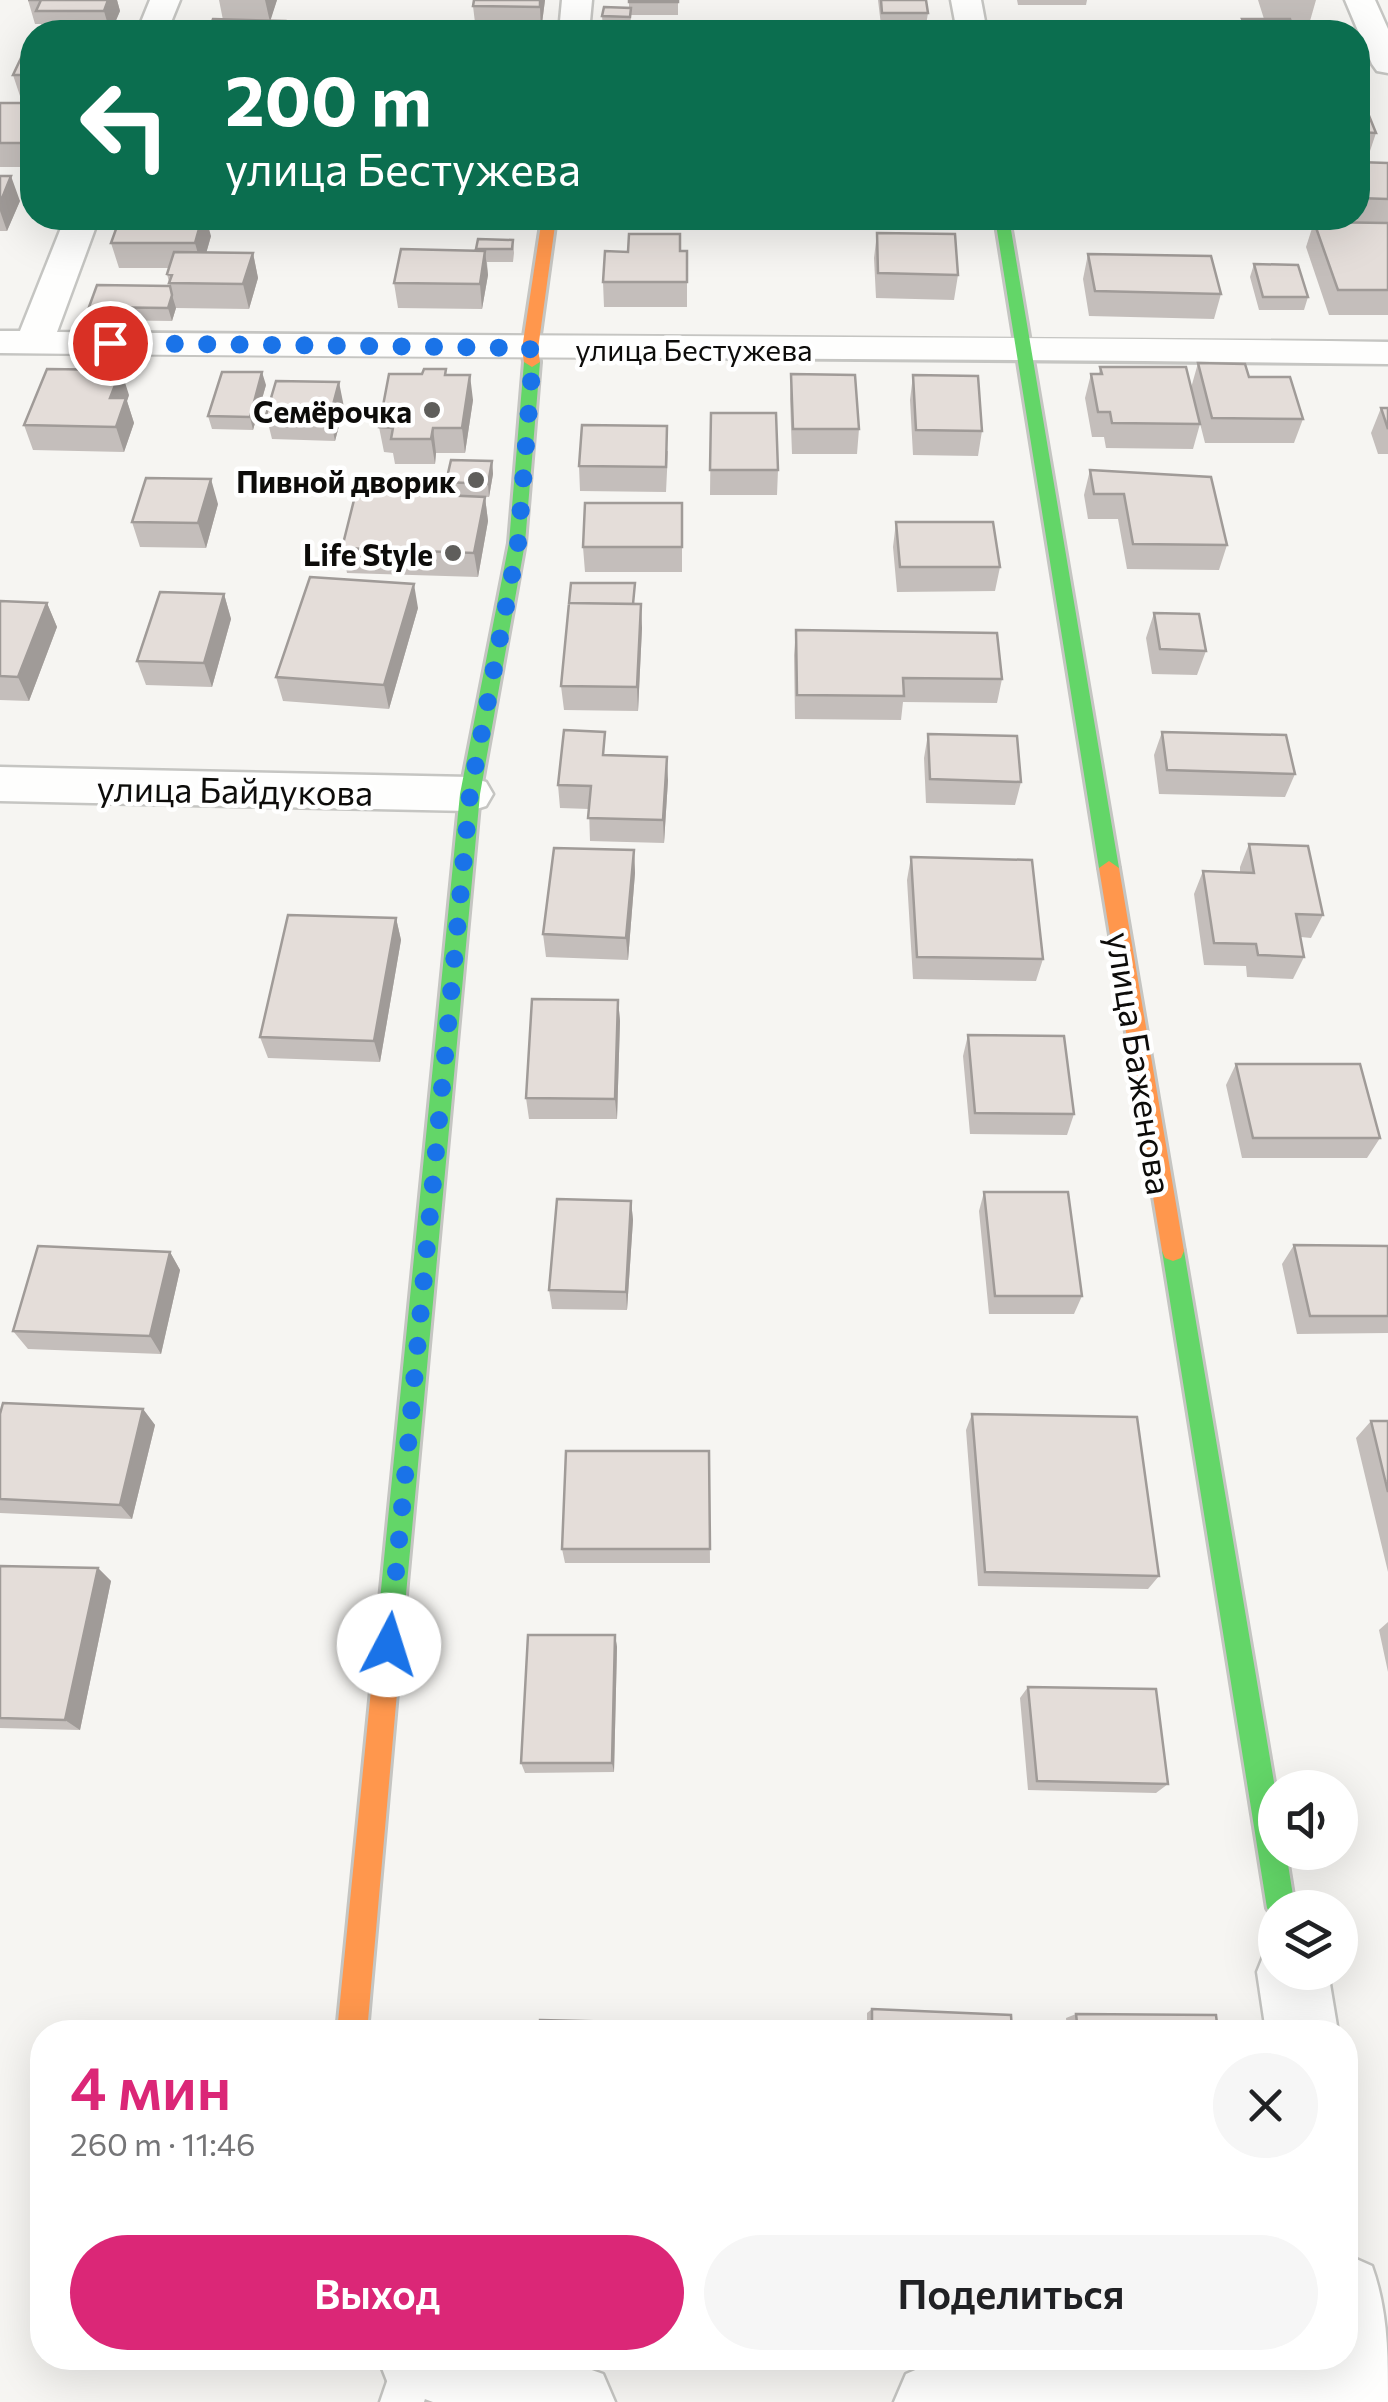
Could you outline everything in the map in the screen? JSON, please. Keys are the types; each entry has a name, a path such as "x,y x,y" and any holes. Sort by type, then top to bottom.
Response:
{"street":[{"path":"1370,23 1388,64"},
{"path":"17,342 76,230"},
{"path":"353,2020 470,794 518,544 532,371 530,348 548,230"},
{"name":"улица Баженова","path":"1004,230 1278,1890"},
{"name":"улица Бестужева","path":"17,342 1388,353"},
{"name":"улица Байдукова","path":"0,784 470,794"},
{"path":"1295,1990 1300,2020"},
{"path":"934,2402 1374,2388 1358,2336"},
{"path":"460,2370 575,2402"}],"lane":[{"path":"402,2402 413,2370"}],"building":[{"path":"41,0 108,0 104,11 36,11"},
{"path":"474,0 540,0 540,7 473,6"},
{"path":"678,0 678,2 629,2"},
{"path":"881,0 926,0 928,13 882,13"},
{"path":"604,7 631,8 630,17 602,16"},
{"path":"0,103 20,103 20,143 0,143"},
{"path":"1370,162 1388,163 1388,199 1370,198"},
{"path":"0,176 11,176 0,203"},
{"path":"1370,223 1388,223 1388,290 1338,290 1317,230 1370,230"},
{"path":"116,230 199,230 195,243 111,243"},
{"path":"877,233 955,234 958,275 878,273"},
{"path":"629,234 680,234 680,251 687,251 687,282 603,282 605,251 628,252"},
{"path":"478,239 513,240 512,249 476,249"},
{"path":"401,249 485,251 480,284 394,283"},
{"path":"174,252 253,253 243,284 169,283 172,275 167,274"},
{"path":"1088,254 1211,256 1221,294 1095,291"},
{"path":"1254,264 1298,265 1308,297 1263,297"},
{"path":"97,285 170,286 172,295 168,308 89,307"},
{"path":"1198,363 1245,364 1249,377 1290,377 1303,419 1212,418"},
{"path":"1100,367 1186,367 1200,424 1112,423 1110,412 1098,412 1091,374 1102,374"},
{"path":"47,369 121,370 110,398 126,398 116,427 24,425"},
{"path":"424,369 446,369 445,375 470,375 462,428 433,428 431,439 391,439 393,428 379,427 389,374 422,374"},
{"path":"222,372 262,372 250,417 208,416"},
{"path":"791,374 855,375 859,429 793,429"},
{"path":"913,375 978,376 982,431 916,430"},
{"path":"276,381 339,382 330,416 266,415"},
{"path":"1381,408 1388,408 1388,429"},
{"path":"711,413 776,413 778,470 710,470"},
{"path":"582,425 667,426 666,467 579,466"},
{"path":"451,460 492,461 488,484 446,482"},
{"path":"1090,470 1211,477 1227,545 1133,544 1124,494 1094,494"},
{"path":"360,476 445,479 442,495 485,497 474,553 342,548"},
{"path":"146,478 211,479 198,523 132,522"},
{"path":"585,503 682,503 682,547 583,547"},
{"path":"896,522 993,522 1000,567 900,567"},
{"path":"310,577 414,584 384,685 276,677"},
{"path":"571,583 635,583 633,604 569,603"},
{"path":"160,592 224,594 204,663 137,661"},
{"path":"0,601 47,603 18,677 0,676"},
{"path":"569,603 641,604 637,687 561,686"},
{"path":"1154,613 1199,614 1206,651 1160,649"},
{"path":"796,630 997,633 1002,679 903,678 904,696 797,695"},
{"path":"564,730 605,732 603,755 667,757 663,820 588,818 591,786 558,785"},
{"path":"1162,732 1286,735 1295,774 1167,770"},
{"path":"928,734 1017,736 1021,782 930,779"},
{"path":"1249,844 1308,846 1323,915 1296,914 1304,957 1258,955 1256,944 1214,943 1203,871 1254,873"},
{"path":"554,848 634,850 626,938 543,934"},
{"path":"911,857 1032,860 1043,959 917,957"},
{"path":"288,915 396,918 374,1041 260,1037"},
{"path":"532,999 618,1000 615,1099 526,1098"},
{"path":"968,1035 1064,1036 1074,1114 975,1113"},
{"path":"1236,1064 1360,1064 1380,1138 1253,1138"},
{"path":"984,1192 1068,1192 1082,1296 995,1296"},
{"path":"557,1199 631,1201 626,1292 549,1290"},
{"path":"1294,1245 1388,1246 1388,1316 1310,1316"},
{"path":"38,1246 170,1252 150,1336 13,1331"},
{"path":"3,1403 143,1409 120,1505 0,1499"},
{"path":"972,1414 1137,1417 1159,1576 985,1572"},
{"path":"1371,1421 1388,1421 1388,1492"},
{"path":"566,1451 709,1451 710,1549 562,1549"},
{"path":"0,1566 98,1568 65,1720 0,1718"},
{"path":"528,1635 615,1635 612,1763 521,1763"},
{"path":"1028,1687 1156,1689 1168,1784 1037,1781"},
{"path":"872,2009 1011,2015 1011,2020 872,2020"},
{"path":"1076,2014 1216,2015 1217,2020 1077,2020"}],"traffic: fast":[{"path":"1004,230 1109,868"},
{"path":"386,1670 470,794 517,543 532,362"},
{"path":"1173,1251 1278,1890"}],"traffic: slow":[{"path":"532,362 530,349 547,230"},
{"path":"1109,868 1173,1251"},
{"path":"353,2020 386,1670"}],"place":[{"name":"Семёрочка","path":"432,410"},
{"name":"Пивной дворик","path":"476,480"},
{"name":"Life Style","path":"453,553"}],"route":[{"path":"110,343 530,348 532,371 518,544 470,794 389,1645"}]}
